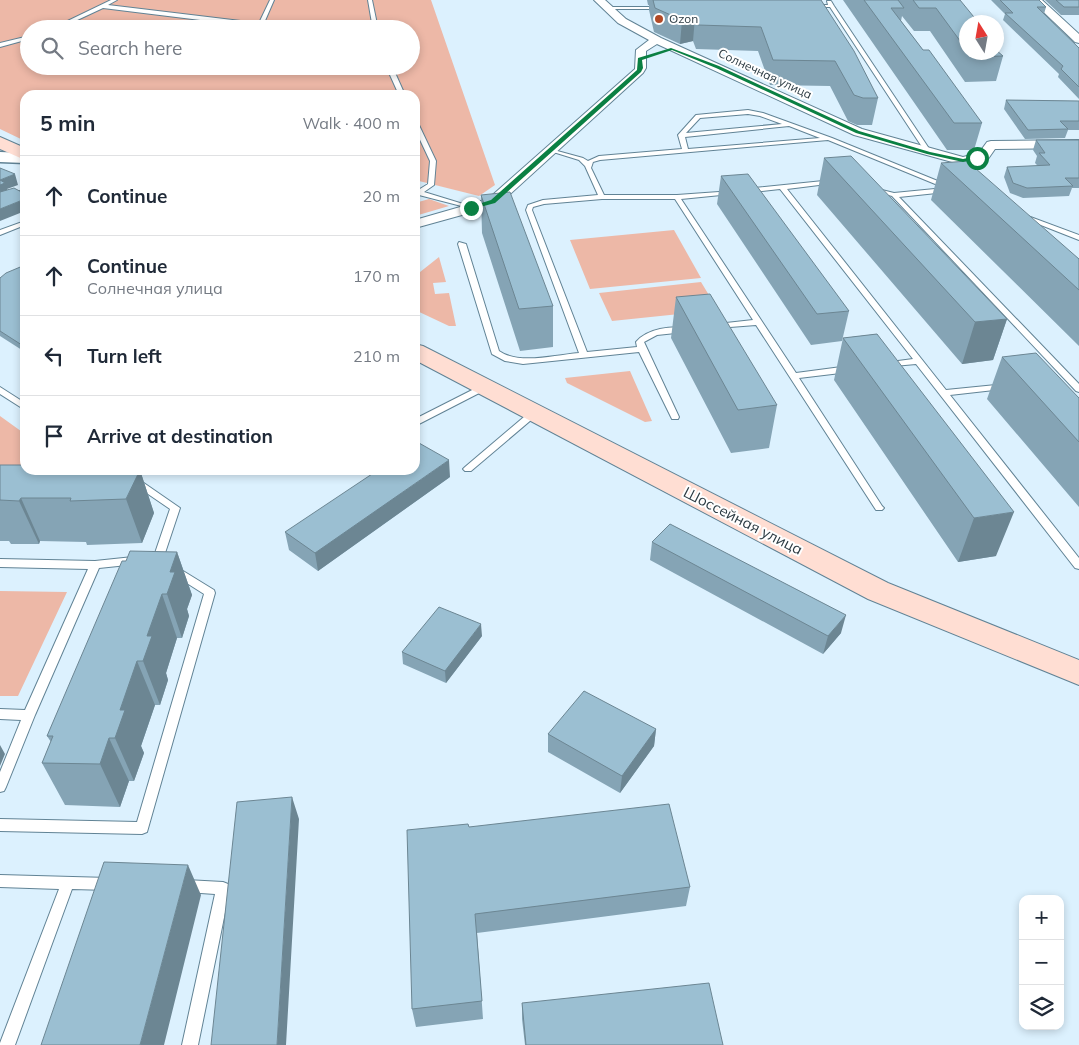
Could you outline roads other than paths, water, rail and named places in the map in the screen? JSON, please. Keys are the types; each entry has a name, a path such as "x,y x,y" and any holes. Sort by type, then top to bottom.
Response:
{"main road":[{"path":"0,142 20,153"},
{"name":"Шоссейная улица","path":"420,354 878,590 1079,673"}],"street":[{"path":"1036,0 1079,40"},
{"name":"Солнечная улица","path":"603,4 622,21 673,48 858,132 929,153 963,161 984,156 988,141 1079,144"},
{"path":"420,223 493,202 639,71 641,68 639,53 641,49 657,40"},
{"path":"640,59 673,48"},
{"path":"0,157 20,156"}],"lane":[{"path":"72,20 115,0"},
{"path":"263,20 272,0"},
{"path":"370,0 374,20"},
{"path":"828,0 929,153"},
{"path":"603,4 671,8"},
{"path":"101,6 216,20"},
{"path":"804,6 832,6"},
{"path":"0,45 20,39"},
{"path":"393,75 400,90"},
{"path":"681,135 692,120 698,116 748,112 760,114 830,139 954,190 894,195 865,187"},
{"path":"681,135 792,125"},
{"path":"420,134 433,161 431,185 420,192"},
{"path":"681,135 686,150"},
{"path":"588,165 591,161 599,158 830,139"},
{"path":"552,150 581,159 588,165 602,197"},
{"path":"584,355 529,210 530,206 542,202 602,197 677,197 839,182"},
{"path":"782,187 1079,565"},
{"path":"0,201 20,193"},
{"path":"420,195 471,208"},
{"path":"894,195 1065,378 1079,389"},
{"path":"677,197 879,508"},
{"path":"1016,214 1079,238"},
{"path":"0,233 20,225"},
{"path":"462,244 495,352 511,361 523,361 642,349"},
{"path":"712,327 758,322"},
{"path":"675,417 640,342 645,336 656,332 693,329"},
{"path":"874,366 917,361"},
{"path":"793,376 856,368"},
{"path":"943,393 1017,384"},
{"path":"420,420 484,387"},
{"path":"0,390 20,404"},
{"path":"468,469 534,413"},
{"path":"126,475 175,508 158,559"},
{"path":"0,563 95,565 158,559 210,592 142,828 0,824"},
{"path":"0,787 29,715 95,565"},
{"path":"0,714 29,715"},
{"path":"0,881 126,885"},
{"path":"7,1045 68,883"},
{"path":"175,886 223,888 190,1045"}],"place":[{"name":"Ozon","path":"659,19"}]}
